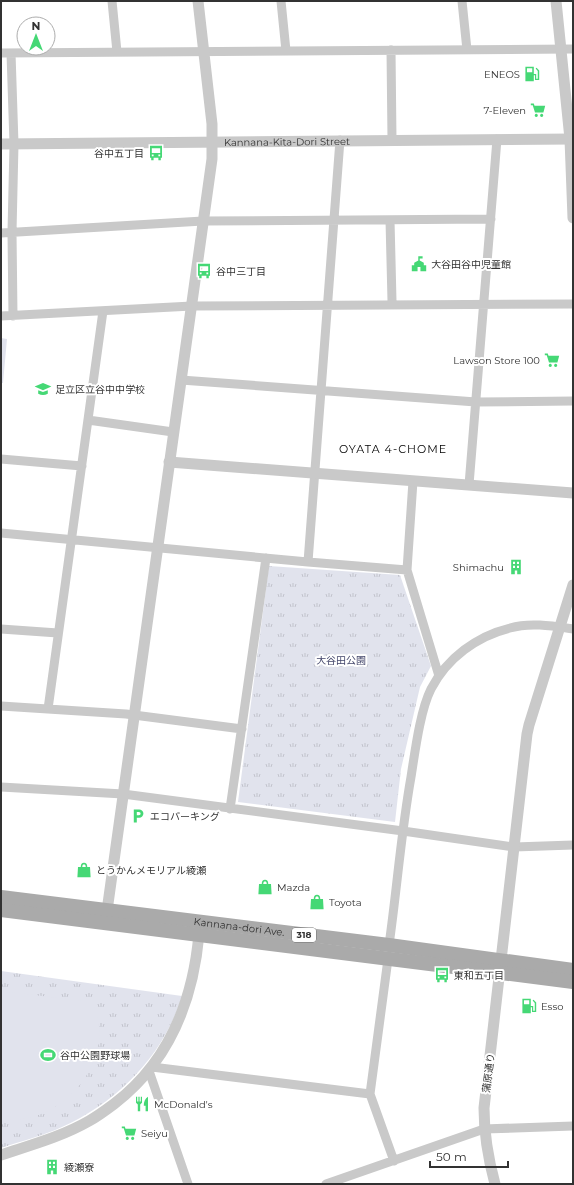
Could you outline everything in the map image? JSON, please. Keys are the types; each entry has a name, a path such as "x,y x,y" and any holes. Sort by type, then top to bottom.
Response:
{"main road":[{"name":"Kannana-dori Ave.","path":"1,897 199,934 389,952"},
{"name":"Kannana-dori Ave.","path":"1,910 107,917 501,966"},
{"name":"318","path":"501,966 573,970"},
{"name":"318","path":"501,966 573,982"}],"street":[{"path":"112,1 117,52"},
{"path":"107,917 173,432 192,306 213,141 198,1"},
{"path":"281,1 286,51"},
{"path":"462,1 468,50"},
{"path":"556,1 572,139 573,218"},
{"path":"1,53 573,49"},
{"path":"391,50 392,140"},
{"path":"11,53 14,144 12,232 13,316"},
{"path":"469,485 497,139"},
{"name":"Kannana-Kita-Dori Street","path":"1,144 572,139"},
{"path":"308,562 340,140"},
{"path":"390,220 392,301 390,305"},
{"path":"1,233 203,221 491,220"},
{"path":"1,316 192,306 573,304"},
{"path":"48,709 103,311"},
{"path":"181,380 476,402 573,402"},
{"path":"88,420 173,432"},
{"path":"1,459 82,466"},
{"path":"169,462 573,493"},
{"path":"413,481 407,570 439,676"},
{"path":"1,533 407,570"},
{"path":"230,809 266,558"},
{"name":"蒲原通り","path":"495,1184 486,1146 484,1129 486,1090 529,725 573,585"},
{"path":"394,1161 370,1094 403,831 416,751 430,690 439,676 459,654 475,642 490,634 511,627 535,625 573,629"},
{"path":"1,629 58,633"},
{"path":"1,706 134,715 242,729"},
{"path":"1,787 123,794 514,846 573,845"},
{"path":"1,1156 62,1134 90,1121 120,1099 151,1069 176,1027 185,1006 196,963 199,934"},
{"path":"151,1069 370,1094"},
{"path":"151,1069 188,1184"},
{"path":"326,1184 484,1129 573,1126"}],"green space":[{"path":"1,338 7,339 3,383 1,383"},
{"name":"大谷田公園","path":"269,566 400,575 431,666 420,687 401,769 395,822 238,802"},
{"path":"1,971 182,996 174,1018 164,1038 151,1057 120,1090 82,1117 62,1127 40,1136 1,1148"},
{"name":"谷中公園野球場","path":"1,991 92,1002 98,1016 99,1041 95,1058 88,1073 78,1087 66,1100 52,1109 36,1116 19,1120 1,1119"}],"place":[{"name":"ENEOS","path":"532,74"},
{"name":"7-Eleven","path":"538,110"},
{"name":"谷中五丁目","path":"156,153"},
{"name":"大谷田谷中児童館","path":"419,264"},
{"name":"谷中三丁目","path":"204,271"},
{"name":"Lawson Store 100","path":"552,360"},
{"name":"足立区立谷中中学校","path":"43,389"},
{"name":"Shimachu","path":"516,567"},
{"name":"エコパーキング","path":"138,816"},
{"name":"とうかんメモリアル綾瀬","path":"84,870"},
{"name":"Mazda","path":"265,887"},
{"name":"Toyota","path":"317,902"},
{"name":"東和五丁目","path":"442,975"},
{"name":"Esso","path":"529,1006"},
{"name":"谷中公園野球場","path":"48,1055"},
{"name":"McDonald's","path":"142,1104"},
{"name":"Seiyu","path":"129,1133"},
{"name":"綾瀬寮","path":"52,1167"}],"district":[{"name":"OYATA 4-CHOME","path":"393,449"}]}
